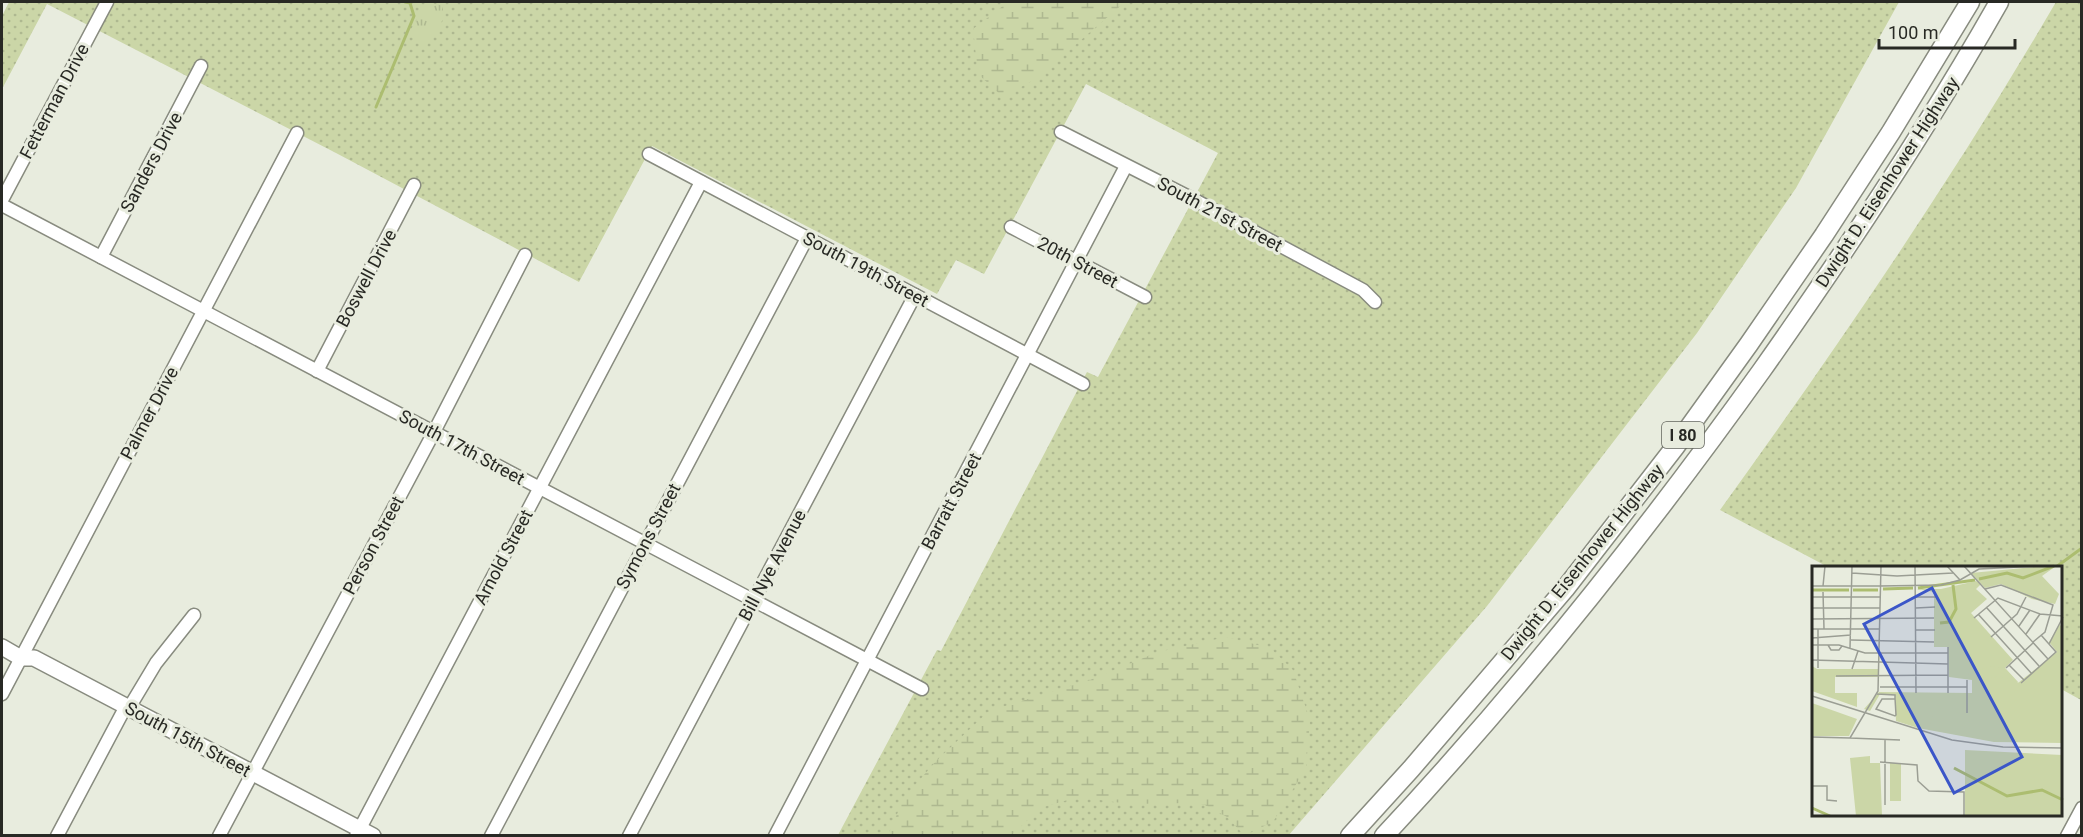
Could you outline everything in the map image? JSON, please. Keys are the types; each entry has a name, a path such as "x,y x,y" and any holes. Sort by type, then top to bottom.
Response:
{"highway":[{"name":"Dwight D. Eisenhower Highway","path":"1350,836 1411,769 1564,589 1675,447 1824,235 1903,113 1970,2"},
{"name":"Dwight D. Eisenhower Highway","path":"1384,836 1479,731 1556,639 1705,449 1812,299 1887,185 1999,2"}],"main road":[{"name":"South 15th Street","path":"2,647 21,658 34,658 363,833"}],"street":[{"name":"Fetterman Drive","path":"2,200 107,2"},
{"name":"Sanders Drive","path":"101,257 201,66"},
{"name":"South 21st Street","path":"1061,132 1363,290 1375,302"},
{"name":"Palmer Drive","path":"2,694 297,133"},
{"name":"South 19th Street","path":"649,154 1083,384"},
{"name":"Barratt Street","path":"775,836 1126,166"},
{"name":"Arnold Street","path":"363,833 540,488 701,182"},
{"name":"Boswell Drive","path":"317,371 414,184"},
{"name":"South 17th Street","path":"2,205 922,689"},
{"name":"20th Street","path":"1011,227 1145,297"},
{"name":"Symons Street","path":"491,836 807,238"},
{"name":"Person Street","path":"219,836 434,432 525,255"},
{"name":"Bill Nye Avenue","path":"629,836 915,295"},
{"path":"57,836 128,707 156,663 194,615"},
{"path":"2067,836 2082,808"}],"green space":[{"path":"9,2 1899,2 1796,188 1697,333 1487,606 1288,836 838,835 937,650 941,651 1087,372 1098,377 1218,153 1086,84 984,274 956,260 937,294 652,146 579,282 47,4 2,89 2,16"},
{"path":"427,2 443,6 442,21 427,45 415,41 409,33"},
{"path":"1008,2 1125,2 1037,78 1003,97 978,74 973,29"},
{"path":"2056,2 2082,2 2081,700 2062,690 2062,566 1826,566 1720,510 1894,260"},
{"path":"1226,637 1270,648 1293,670 1310,720 1306,768 1273,822 1244,835 1227,817 1205,805 1129,804 1078,797 1040,808 1012,835 888,835 904,798 936,761 989,711 1090,680 1158,652"}],"waterway":[{"path":"376,107 414,16 410,3 405,2"},
{"path":"2057,566 2082,548"}]}
